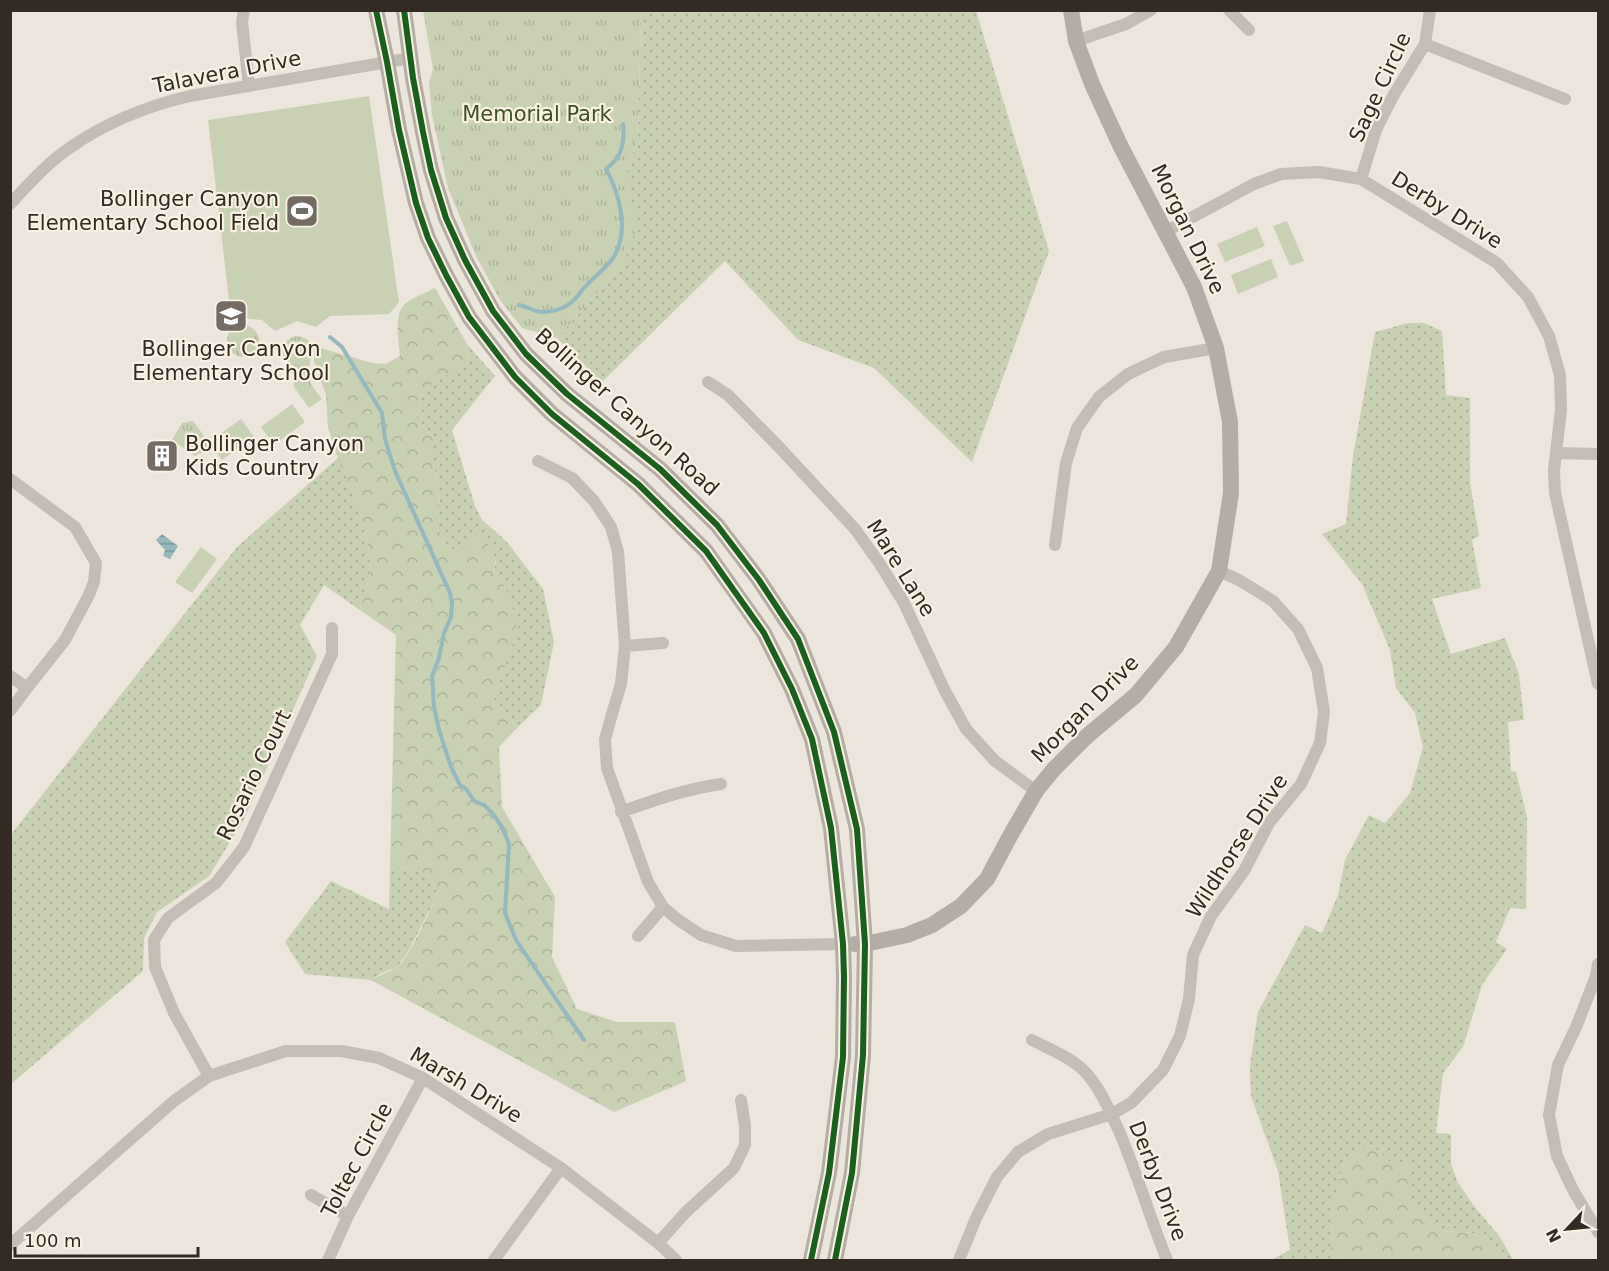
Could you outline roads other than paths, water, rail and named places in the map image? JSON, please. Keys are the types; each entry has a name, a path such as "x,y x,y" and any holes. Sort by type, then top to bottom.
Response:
{"main road":[{"path":"376,10 399,130 416,203 428,238 469,317 515,377 552,414 638,484 706,551 764,633 792,688 812,740 831,828 843,944 843,1057 829,1173 811,1260"},
{"name":"Bollinger Canyon Road","path":"404,10 431,170 446,218 465,260 493,311 526,354 567,394 660,469 717,525 759,580 798,639 834,732 857,829 865,944 862,1067 852,1173 836,1260"},
{"name":"Morgan Drive","path":"843,944 865,944 907,935 932,925 961,906 987,879 1036,791 1053,770 1087,736 1136,695 1176,647 1219,571 1231,493 1230,422 1216,348 1194,287 1120,145 1092,84 1076,41 1071,10"}],"street":[{"path":"244,10 242,22 249,86"},
{"path":"1076,41 1126,24 1151,10"},
{"path":"1229,10 1249,30"},
{"name":"Sage Circle","path":"1361,179 1376,130 1393,96 1425,44 1430,10"},
{"path":"1425,44 1565,99"},
{"name":"Talavera Drive","path":"10,204 34,178 69,147 126,116 166,102 411,58"},
{"name":"Derby Drive","path":"1165,232 1254,184 1281,174 1319,172 1361,179 1497,263 1528,297 1549,336 1560,375 1561,410 1554,470 1555,493 1599,684"},
{"path":"1055,545 1066,463 1077,428 1099,398 1128,374 1164,357 1216,348"},
{"name":"Mare Lane","path":"708,382 728,395 855,529 904,603 945,691 966,729 995,761 1036,791"},
{"path":"1556,453 1599,454"},
{"path":"538,461 572,478 594,501 611,527 618,552 625,646 621,684 606,739 607,768 648,882 663,907 701,935 736,945 843,944"},
{"path":"10,479 75,527 96,563 94,582 89,595 65,639 10,711"},
{"name":"Wildhorse Drive","path":"959,1260 976,1218 997,1177 1018,1152 1048,1134 1112,1114 1131,1103 1163,1070 1180,1036 1189,999 1193,955 1211,916 1244,871 1269,823 1301,784 1320,743 1324,712 1317,668 1298,630 1273,601 1239,580 1219,571"},
{"name":"Rosario Court","path":"209,1076 174,1013 155,967 154,940 168,918 216,883 244,847 332,654 332,628"},
{"path":"625,646 663,643"},
{"path":"10,676 27,688"},
{"path":"621,812 698,787 721,784"},
{"path":"638,936 663,907"},
{"path":"1599,964 1577,1025 1558,1065 1549,1115 1557,1156 1573,1190 1599,1232"},
{"name":"Derby Drive","path":"1032,1040 1071,1060 1087,1075 1112,1114 1167,1260"},
{"name":"Marsh Drive","path":"10,1245 174,1101 209,1076 286,1051 341,1051 379,1058 423,1078 561,1168 658,1243 676,1260"},
{"name":"Toltec Circle","path":"328,1260 348,1216 423,1078"},
{"path":"658,1243 686,1212 734,1168 744,1145 745,1126 741,1100"},
{"path":"494,1260 561,1168"},
{"path":"311,1195 348,1216"}],"water":[{"path":"162,534 178,546 170,559 163,556 165,550 156,540"}],"waterway":[{"path":"519,305 541,312 562,308 571,303 613,258 618,248 622,225 619,202 606,169 616,160 621,149 623,124"},
{"path":"330,337 342,347 382,413 385,439 395,471 450,593 451,617 432,676 434,707 451,767 460,785 466,789 474,801 484,805 502,827 509,844 505,913 516,940 584,1040"}],"place":[{"name":"Bollinger Canyon Elementary School Field","path":"302,211"},
{"name":"Bollinger Canyon Elementary School","path":"231,316"},
{"name":"Bollinger Canyon Kids Country","path":"162,456"}],"park label":[{"name":"Memorial Park","path":"537,114"}]}
